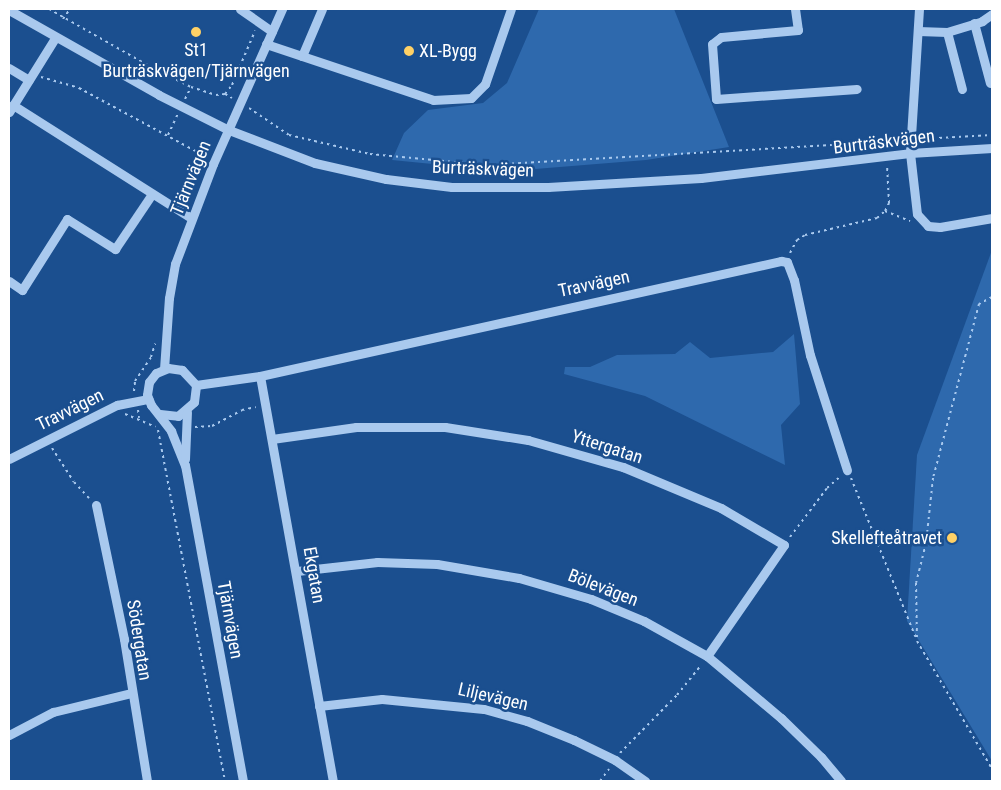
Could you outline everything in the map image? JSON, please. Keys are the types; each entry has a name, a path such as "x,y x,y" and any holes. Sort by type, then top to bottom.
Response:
{"street":[{"path":"240,9 272,31"},
{"name":"Tjärnvägen","path":"164,368 168,298 175,264 191,218 282,9"},
{"path":"302,56 322,9"},
{"path":"266,44 432,100 471,98 485,84 511,9"},
{"path":"795,9 798,30 721,37 712,44 716,99 857,89"},
{"path":"919,9 910,153 921,220 928,226 940,227 992,218"},
{"name":"Burträskvägen","path":"9,10 55,38 228,130 315,163 386,179 452,187 548,187 692,179 910,153 992,148"},
{"path":"918,31 947,32 974,24 992,14"},
{"path":"974,24 990,83"},
{"path":"947,32 962,90"},
{"path":"55,38 11,109 191,218"},
{"path":"9,68 29,80"},
{"path":"9,281 22,290 66,219 116,249 152,194"},
{"name":"Travvägen","path":"196,385 260,376 734,271 781,261 787,262"},
{"path":"787,262 810,355 847,470"},
{"path":"164,368 182,370 196,385 194,402 187,412 174,417 160,414 148,399 149,382 164,368"},
{"name":"Ekgatan","path":"260,376 297,571 333,781"},
{"name":"Travvägen","path":"9,459 117,405 148,399"},
{"name":"Tjärnvägen","path":"187,412 185,464 243,781"},
{"name":"Tjärnvägen","path":"160,414 171,431 185,464"},
{"name":"Yttergatan","path":"272,438 356,426 445,427 528,440 623,467 721,508 784,545"},
{"name":"Södergatan","path":"96,505 124,639 131,693 147,781"},
{"path":"707,656 784,545"},
{"name":"Bölevägen","path":"297,571 377,562 437,564 520,578 591,599 636,618 707,656 781,718 822,757 841,781"},
{"path":"9,735 53,712 131,693"},
{"name":"Liljevägen","path":"319,706 382,699 484,709 527,721 615,760 645,781"}],"path":[{"name":"Burträskvägen","path":"49,9 63,19 191,87 225,94 289,135 370,154 486,165 992,135"},
{"path":"63,19 70,9"},
{"path":"225,94 232,85 259,22"},
{"path":"787,262 797,240 805,235 877,218 884,212 889,203 886,157"},
{"path":"884,212 911,222 921,220"},
{"path":"917,641 916,583 926,543 933,478 979,304 992,297"},
{"path":"157,429 224,781"},
{"path":"47,439 74,482 96,505"},
{"path":"784,545 827,488 847,470 917,641 992,769"},
{"path":"600,781 615,760 678,695 707,656"}],"shaded area":[{"path":"539,9 674,9 729,147 646,160 535,169 483,169 392,160 404,133 428,110 483,103 507,83"},
{"name":"Skellefteåtravet","path":"992,250 992,761 907,621 917,455"},
{"path":"794,334 800,404 781,425 785,465 645,396 564,374 565,367 590,367 617,355 675,354 690,342 710,358 773,352"}],"place":[{"name":"St1 Burträskvägen/Tjärnvägen","path":"196,32"},
{"name":"XL-Bygg","path":"409,51"},
{"name":"Skellefteåtravet","path":"952,538"}]}
